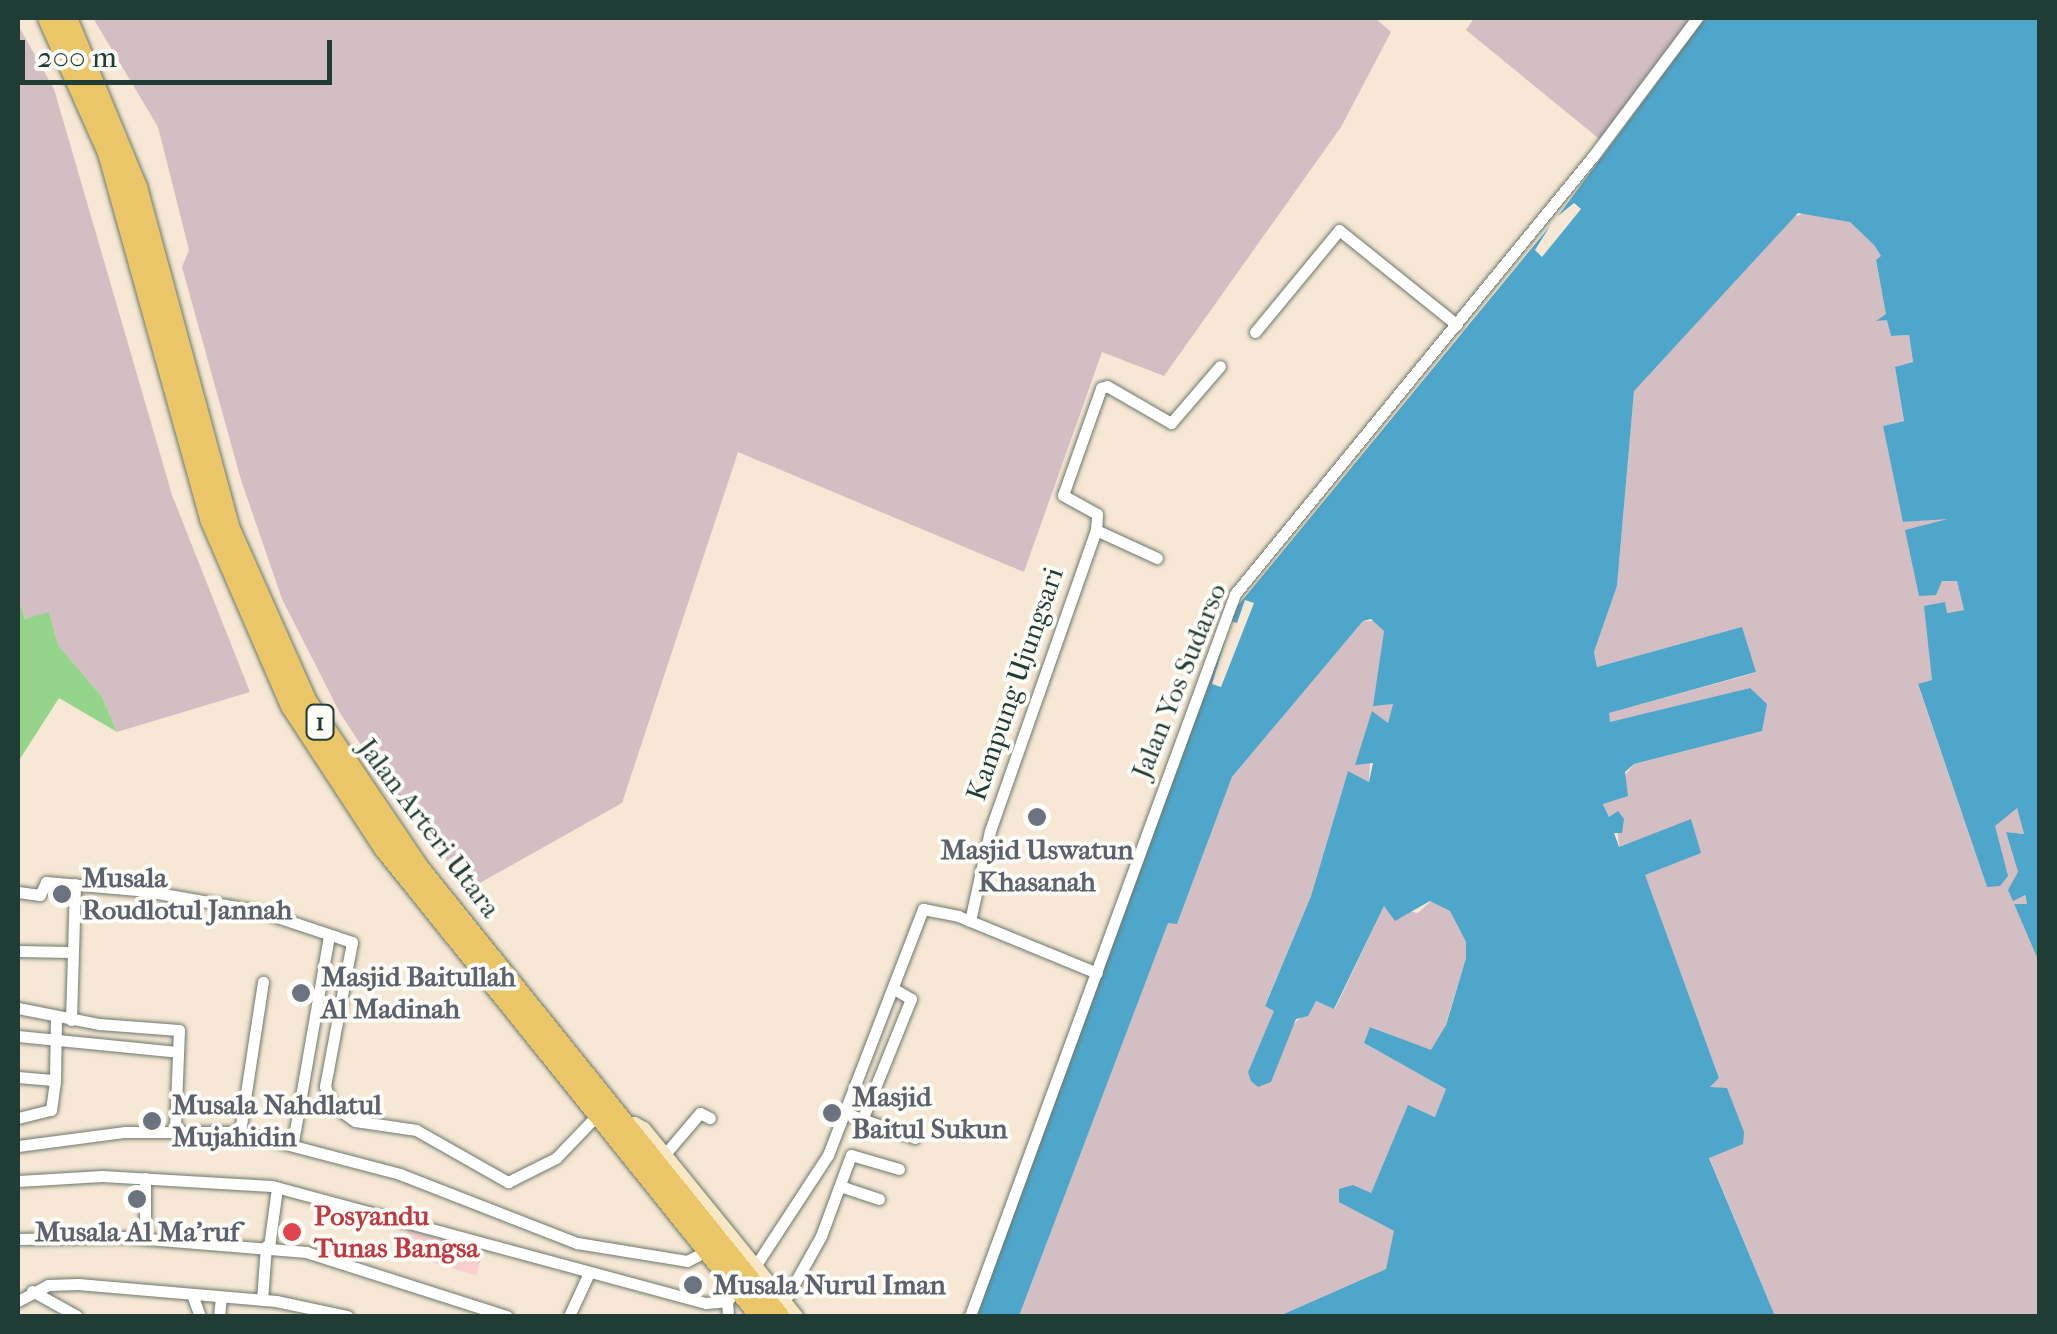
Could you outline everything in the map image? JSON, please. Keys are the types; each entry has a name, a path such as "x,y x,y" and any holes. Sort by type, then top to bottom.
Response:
{"highway":[{"name":"Jalan Arteri Utara","path":"48,18 108,153 210,519 291,706 384,848 598,1113 622,1130"},
{"name":"Jalan Arteri Utara","path":"67,18 121,140 230,529 289,667 384,822 760,1316"},
{"name":"Jalan Arteri Utara","path":"740,1286 782,1310"}],"street":[{"name":"Jalan Yos Sudarso","path":"970,1316 1234,594 1594,155 1697,18"},
{"path":"1255,332 1339,230 1457,325"},
{"path":"1157,558 1096,530 1097,514 1063,495 1101,388 1108,386 1171,423 1220,366"},
{"name":"Kampung Ujungsari","path":"970,921 990,831 1096,530"},
{"path":"18,892 40,895 45,882 75,884 258,912 356,947 325,1086 338,1113 416,1130 449,1154 510,1182 556,1158 598,1113"},
{"path":"71,1020 75,884"},
{"path":"728,1316 740,1286 821,1168 896,990 923,910 970,921 1098,973"},
{"path":"293,1142 329,936"},
{"path":"18,950 71,952"},
{"path":"240,1132 263,982"},
{"path":"862,1120 911,999 896,990"},
{"path":"18,1008 56,1018 180,1030 175,1130"},
{"path":"18,1118 51,1110 56,1018"},
{"path":"18,1036 177,1052"},
{"path":"18,1077 55,1080"},
{"path":"845,1113 915,1138"},
{"path":"664,1154 700,1114 710,1118"},
{"path":"740,1286 699,1255 613,1146 622,1130 639,1125 664,1154 740,1286 747,1316"},
{"path":"18,1146 175,1130 240,1132 293,1142 443,1188 577,1243 687,1260 699,1255"},
{"path":"795,1316 782,1310 853,1154 898,1169"},
{"path":"18,1181 145,1178 276,1188 706,1303 740,1286"},
{"path":"145,1178 145,1238"},
{"path":"840,1186 879,1199"},
{"path":"262,1300 276,1188"},
{"path":"18,1240 145,1238 267,1247 332,1258 508,1316"},
{"path":"569,1316 589,1273"},
{"path":"18,1301 32,1290 78,1284 262,1300 347,1316"},
{"path":"32,1290 77,1316"},
{"path":"193,1297 200,1316"},
{"path":"219,1316 220,1298"}],"shaded area":[{"path":"93,18 1375,18 1391,32 1341,127 1164,376 1102,352 1024,572 738,452 622,803 471,888 403,809 340,713 282,599 241,480 182,267 189,250 158,127"},
{"path":"1474,18 1705,18 1608,146 1466,30"},
{"path":"18,25 54,89 172,495 250,692 117,732 102,697 58,645 49,613 25,619 18,597"},
{"path":"1811,211 1850,222 1874,245 1882,257 1876,261 1891,336 1909,335 1913,363 1895,367 1904,421 1883,426 1904,522 1948,518 1942,581 1957,581 1964,610 1947,613 1932,680 1918,685 1987,887 1995,826 2008,810 2017,808 2024,834 2006,832 2018,872 2015,896 2024,894 2027,904 2014,904 2039,962 2039,1316 1775,1316 1709,1157 1742,1144 1743,1131 1710,1087 1719,1078 1644,874 1691,820 1619,847 1616,815 1609,817 1603,803 1634,764 1761,731 1750,688 1610,723 1608,713 1755,673 1742,628 1597,667 1594,652 1617,586 1634,390 1787,219"},
{"path":"1363,621 1378,621 1384,631 1374,705 1393,704 1388,723 1372,711 1369,782 1348,771 1311,896 1265,1005 1275,1010 1248,1072 1316,1001 1335,1009 1384,906 1418,913 1431,901 1450,911 1466,942 1466,958 1443,1033 1431,1051 1371,1027 1364,1043 1446,1089 1436,1117 1408,1106 1371,1193 1367,1217 1394,1231 1398,1240 1386,1269 1279,1316 1019,1316 1168,922 1177,924 1232,777"},
{"path":"410,1225 485,1248 476,1276 402,1253"}],"green space":[{"path":"18,597 25,619 49,612 58,645 102,697 117,732 59,698 18,762"}],"water":[{"path":"1705,18 2039,18 2039,962 2014,904 2027,904 2025,895 2013,901 2008,890 2018,872 2006,832 2024,834 2017,808 1995,826 2008,876 2000,886 1987,887 1918,684 1932,680 1924,606 1945,602 1947,613 1964,610 1957,581 1942,581 1936,595 1919,596 1905,530 1948,519 1903,522 1883,426 1904,421 1895,367 1913,362 1909,335 1891,336 1887,320 1876,321 1886,314 1876,260 1881,256 1874,245 1850,222 1798,213 1634,391 1617,586 1594,652 1597,667 1742,627 1756,672 1609,713 1610,722 1750,688 1767,704 1762,731 1634,764 1625,772 1628,796 1603,804 1609,817 1618,811 1624,819 1622,833 1614,833 1619,847 1691,819 1701,853 1645,875 1719,1078 1710,1087 1727,1088 1744,1132 1743,1144 1709,1158 1775,1316 1279,1316 1386,1269 1394,1231 1339,1202 1339,1189 1353,1185 1371,1193 1408,1105 1435,1117 1446,1089 1364,1043 1370,1027 1431,1050 1446,1025 1466,958 1466,942 1450,911 1430,901 1395,921 1384,906 1334,1009 1316,1001 1308,1016 1296,1019 1271,1082 1258,1087 1251,1081 1248,1072 1274,1011 1265,1006 1311,896 1348,771 1369,782 1373,763 1355,765 1372,711 1388,723 1393,704 1373,706 1384,631 1371,619 1363,621 1232,777 1177,924 1168,923 1019,1316 975,1316 1226,637 1212,684 1221,687 1254,603 1245,600 1237,623 1231,621 1236,608 1550,226 1535,250 1542,257 1581,209 1574,203 1558,216"}],"place":[{"name":"Masjid Uswatun Khasanah","path":"1037,817"},
{"name":"Musala Roudlotul Jannah","path":"62,894"},
{"name":"Masjid Baitullah Al Madinah","path":"301,993"},
{"name":"Masjid Baitul Sukun","path":"832,1113"},
{"name":"Musala Nahdlatul Mujahidin","path":"152,1121"},
{"name":"Musala Al Ma'ruf","path":"137,1199"},
{"name":"Posyandu Tunas Bangsa","path":"292,1232"},
{"name":"Musala Nurul Iman","path":"693,1285"}]}
